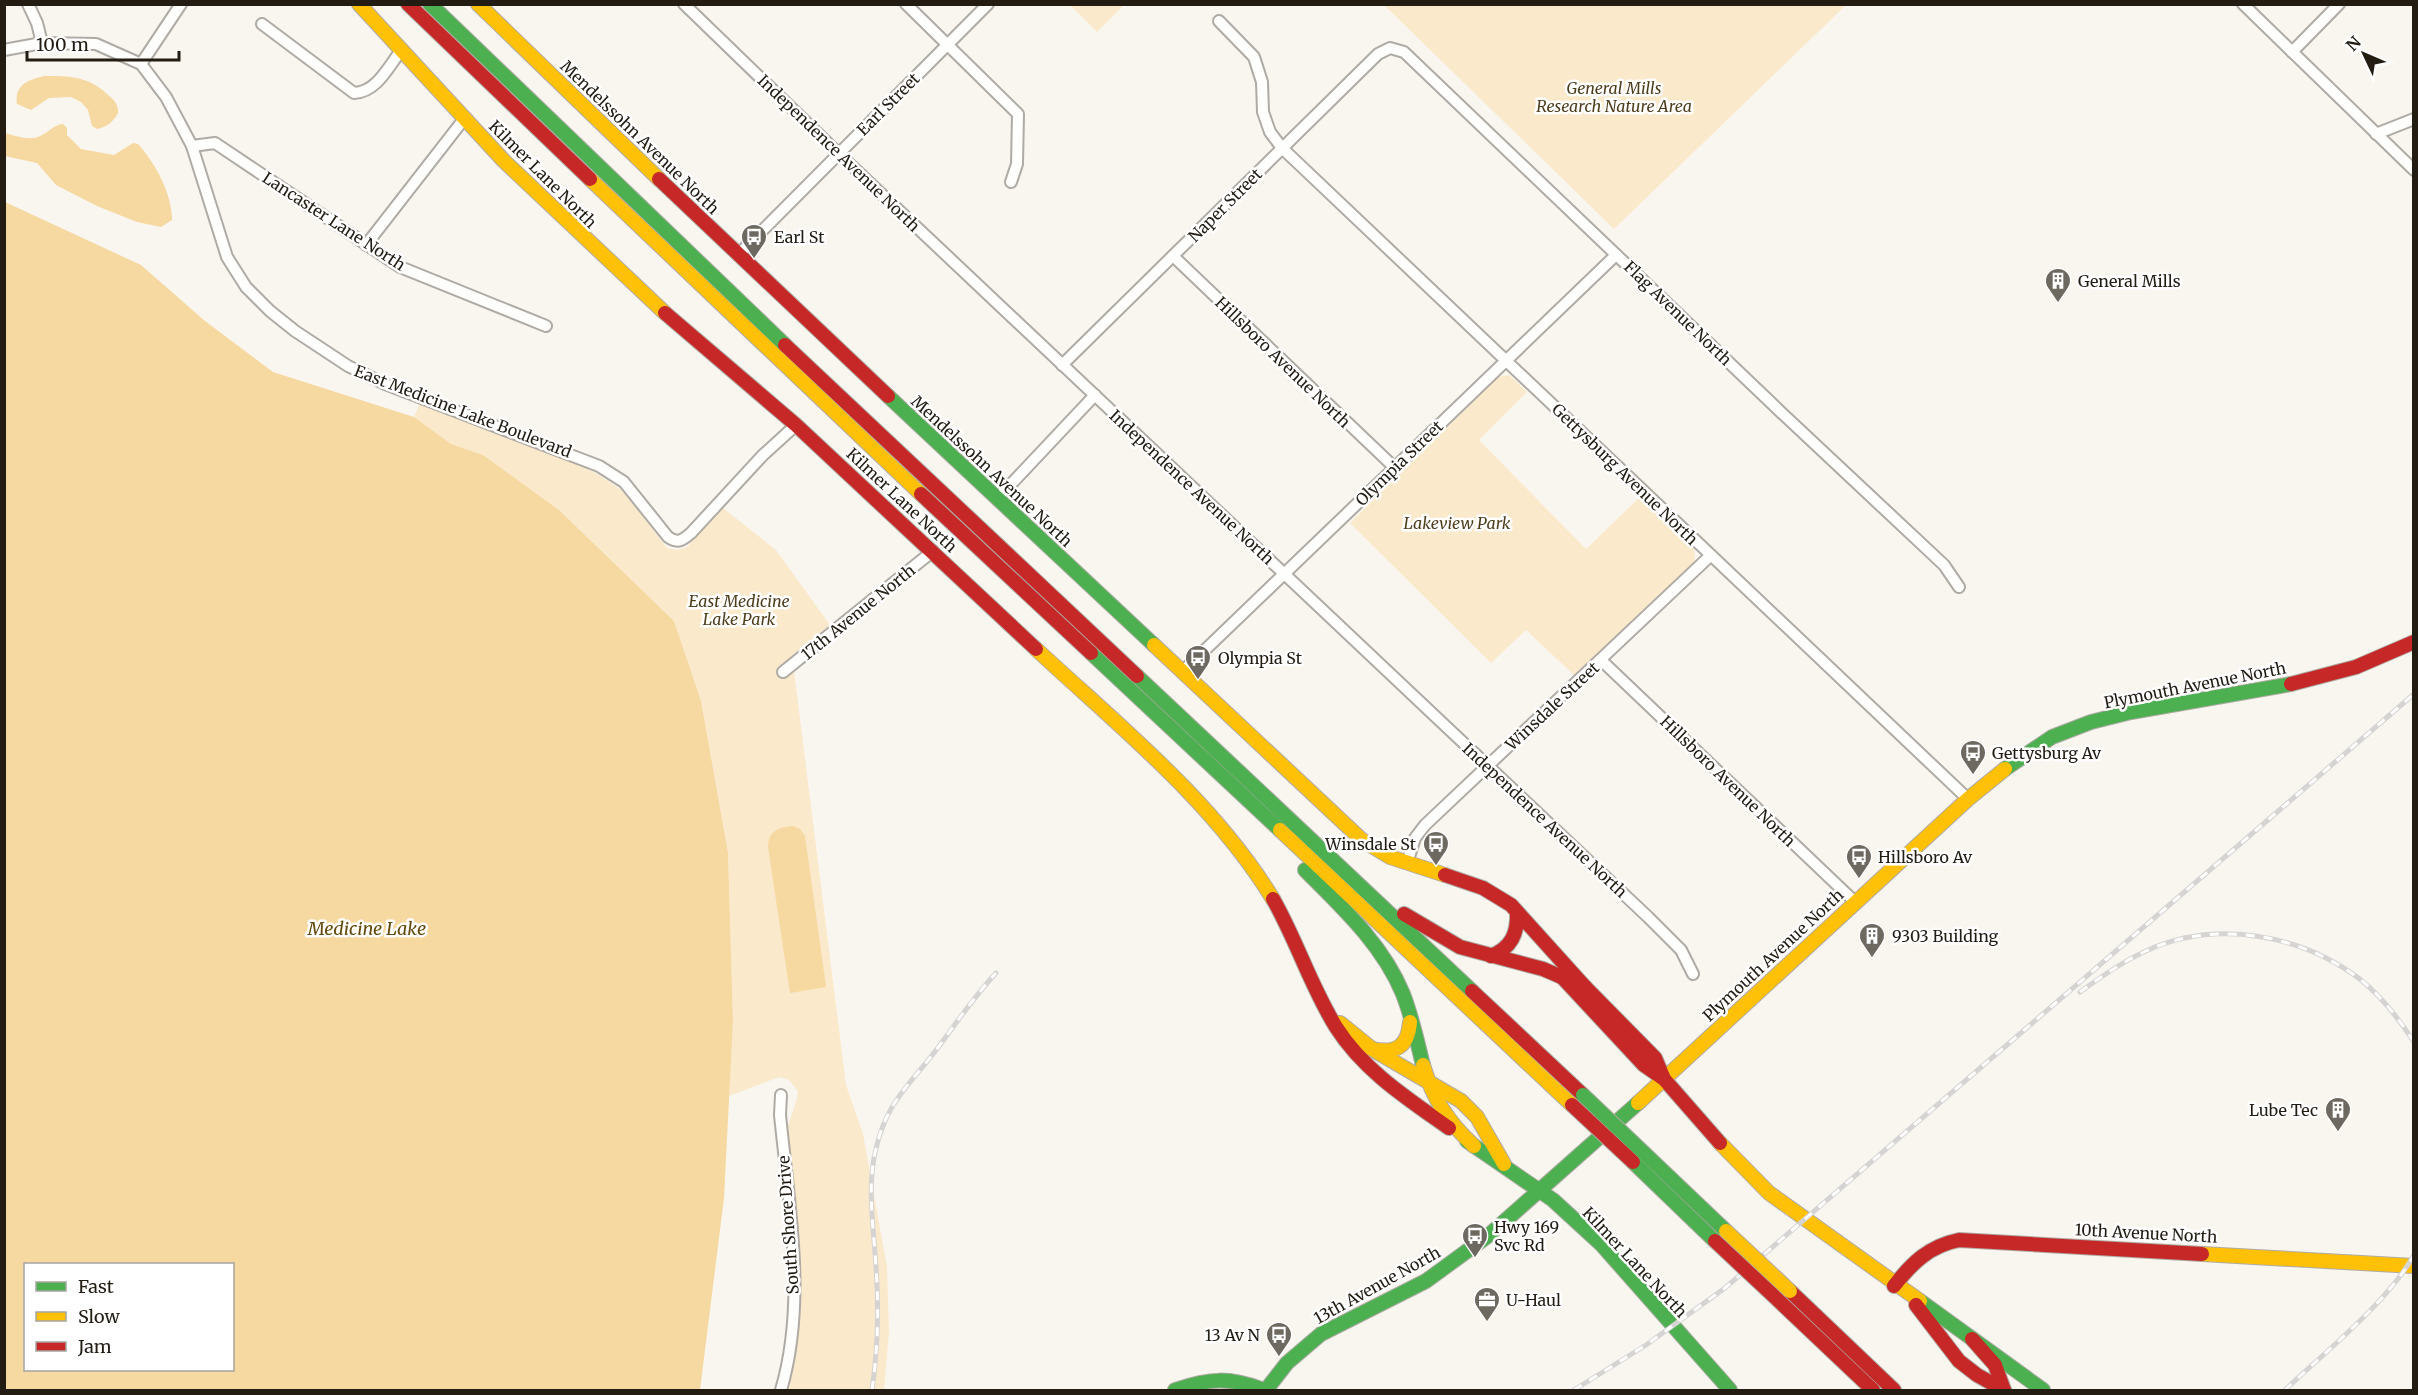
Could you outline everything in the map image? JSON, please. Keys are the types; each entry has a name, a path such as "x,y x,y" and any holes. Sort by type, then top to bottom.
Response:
{"main road":[{"name":"Kilmer Lane North","path":"359,4 464,119 645,296 796,425 1190,793 1221,826 1246,858 1283,916 1330,1014 1347,1042 1374,1071 1474,1146 1553,1200 1601,1244 1730,1390"},
{"path":"408,4 717,302 1873,1390"},
{"path":"430,4 734,297 1894,1390"},
{"name":"Mendelssohn Avenue North","path":"478,4 738,255 1362,840 1390,857 1483,888 1517,912 1585,987 1655,1058 1664,1079"},
{"name":"Plymouth Avenue North","path":"1538,1191 1664,1079 1968,799 2033,749 2066,731 2092,722 2118,715 2312,680 2346,671 2414,642"},
{"path":"1200,756 1377,949 1395,978 1410,1015 1429,1082 1444,1116 1474,1146"},
{"path":"1285,815 1424,928 1460,947 1560,974 1585,987"},
{"path":"1491,956 1502,952 1512,942 1518,927 1517,912"},
{"name":"Mendelssohn Avenue North","path":"1517,912 1575,993 1644,1065 1664,1079 1764,1189 1894,1286 1926,1315 1960,1361 1978,1376 2004,1390"},
{"name":"Kilmer Lane North","path":"1330,1014 1372,1049 1461,1101 1477,1117 1506,1168"},
{"path":"1372,1049 1391,1051 1406,1042 1411,1029 1410,1015"},
{"name":"13th Avenue North","path":"1175,1390 1223,1378 1265,1390 1287,1362 1321,1334 1426,1281 1489,1235 1538,1191"},
{"name":"10th Avenue North","path":"1894,1286 1925,1251 1939,1244 1959,1240 2414,1266"},
{"name":"Mendelssohn Avenue North","path":"1894,1286 1924,1303 2043,1390"},
{"path":"1972,1339 1995,1365 2004,1390"}],"street":[{"path":"141,64 181,4"},
{"name":"Independence Avenue North","path":"684,4 838,153 1648,917 1681,950 1693,974"},
{"path":"906,4 1018,114 1017,164 1011,182"},
{"name":"Earl Street","path":"738,255 988,4"},
{"path":"2243,4 2414,170"},
{"path":"2292,52 2339,4"},
{"path":"29,5 42,43"},
{"name":"Gettysburg Avenue North","path":"1220,21 1254,57 1262,82 1263,112 1270,132 1282,148 1968,799"},
{"path":"262,24 354,93 365,93 378,81 402,49"},
{"name":"East Medicine Lake Boulevard","path":"4,50 42,43 96,44 141,64 166,97 192,146 227,257 246,287 270,311 295,331 348,366 385,384 599,466 624,482 668,537 674,541 681,541 691,533 763,455 796,425"},
{"name":"Naper Street","path":"1062,364 1378,54 1390,48"},
{"name":"Flag Avenue North","path":"1390,48 1404,52 1944,565 1959,588"},
{"path":"366,245 464,119"},
{"path":"2376,134 2414,119"},
{"name":"Lancaster Lane North","path":"192,146 215,143 226,148 400,267 546,326"},
{"name":"Olympia Street","path":"1182,672 1617,255"},
{"name":"Hillsboro Avenue North","path":"1173,256 1394,467"},
{"path":"997,499 1095,395"},
{"name":"17th Avenue North","path":"783,672 933,551"},
{"name":"Winsdale Street","path":"1407,863 1415,837 1425,825 1710,556"},
{"name":"Hillsboro Avenue North","path":"1601,660 1855,902"},
{"name":"South Shore Drive","path":"781,1095 780,1116 794,1278 786,1374 781,1390"}],"green space":[{"path":"1069,4 1124,4 1124,5 1097,32"},
{"name":"General Mills Research Nature Area","path":"1384,5 1846,5 1614,229"},
{"name":"Lakeview Park","path":"1509,375 1527,392 1479,440 1586,549 1640,497 1694,547 1695,561 1574,675 1526,630 1491,663 1350,523 1498,377"},
{"name":"East Medicine Lake Park","path":"420,403 501,432 594,472 623,491 667,548 677,550 687,547 723,508 776,550 830,625 792,655 846,1085 863,1134 887,1267 889,1332 884,1390 787,1390 792,1374 799,1276 787,1130 798,1091 789,1080 779,1077 729,1096 733,1021 728,851 701,701 674,621 559,510 483,455 451,444 414,417"}],"water":[{"path":"44,76 70,77 93,84 113,100 118,107 118,113 109,124 97,129 92,126 88,110 81,102 71,97 49,98 31,110 17,104 20,87 28,81"},
{"path":"63,124 67,128 67,135 81,149 114,155 133,143 138,144 162,180 169,200 172,220 161,227 137,222 97,206 56,185 37,163 5,156 5,133 33,138"},
{"name":"Medicine Lake","path":"5,202 141,265 205,321 273,372 414,417 451,444 483,455 559,510 674,621 701,701 728,852 733,1021 724,1198 700,1390 5,1390"},
{"path":"793,826 800,829 805,836 826,987 790,993 768,842 775,831"}],"railway":[{"path":"1574,1390 1646,1345 1725,1288 2414,694"},
{"path":"2080,992 2129,960 2173,941 2229,934 2257,936 2285,942 2312,952 2337,964 2361,980 2390,1009 2414,1042"},
{"path":"872,1390 878,1314 872,1181 875,1153 880,1135 899,1096 996,973"},
{"path":"2285,1390 2372,1309 2414,1255"}],"traffic: fast":[{"path":"430,4 785,345"},
{"path":"888,396 1154,645"},
{"path":"1091,653 1280,830"},
{"path":"1137,676 1472,991"},
{"path":"2005,769 2052,737 2091,722 2131,712 2291,684"},
{"path":"1305,870 1373,943 1395,976 1406,1003 1423,1065"},
{"path":"1583,1095 1644,1153"},
{"path":"1266,1390 1287,1363 1321,1334 1426,1281 1489,1235 1638,1103"},
{"path":"1467,1141 1553,1200 1601,1244 1730,1390"},
{"path":"1644,1153 1726,1231"},
{"path":"1633,1162 1715,1241"},
{"path":"1920,1301 2043,1390"},
{"path":"1175,1390 1209,1381 1230,1381 1264,1390"}],"traffic: slow":[{"path":"359,4 504,161 665,313"},
{"path":"478,4 659,179"},
{"path":"590,179 921,494"},
{"path":"1154,645 1362,840 1390,857 1445,875"},
{"path":"1036,649 1194,797 1249,863 1273,899"},
{"path":"1638,1103 1968,799 2005,769"},
{"path":"1280,830 1572,1105"},
{"path":"1372,1049 1388,1050 1399,1047 1407,1037 1410,1022"},
{"path":"1340,1023 1372,1049 1461,1101 1477,1117 1504,1164"},
{"path":"1423,1065 1442,1109 1456,1128 1474,1146"},
{"path":"1720,1143 1769,1193 1920,1301"},
{"path":"1726,1231 1790,1291"},
{"path":"2202,1254 2414,1266"}],"traffic: jam":[{"path":"408,4 590,179"},
{"path":"659,179 888,396"},
{"path":"665,313 796,425 1036,649"},
{"path":"785,345 1137,676"},
{"path":"921,494 1091,653"},
{"path":"2291,684 2356,667 2414,642"},
{"path":"1445,875 1483,888 1511,905 1585,987 1655,1058 1664,1079"},
{"path":"1273,899 1327,1012 1347,1043 1373,1071 1449,1128"},
{"path":"1491,956 1504,949 1512,939 1517,912"},
{"path":"1404,914 1460,947 1543,969 1585,987"},
{"path":"1563,978 1644,1065 1664,1079 1720,1143"},
{"path":"1472,991 1583,1095"},
{"path":"1572,1105 1633,1162"},
{"path":"1894,1286 1930,1251 1959,1240 2202,1254"},
{"path":"1715,1241 1778,1300"},
{"path":"1790,1291 1894,1390"},
{"path":"1778,1300 1873,1390"},
{"path":"1916,1305 1959,1361 1977,1375 2004,1390"},
{"path":"1972,1339 1995,1365 2004,1390"}],"place":[{"name":"Earl St","path":"754,260"},
{"name":"General Mills","path":"2058,304"},
{"name":"Olympia St","path":"1198,681"},
{"name":"Gettysburg Av","path":"1973,776"},
{"name":"Winsdale St","path":"1436,867"},
{"name":"Hillsboro Av","path":"1859,880"},
{"name":"9303 Building","path":"1872,959"},
{"name":"Lube Tec","path":"2338,1133"},
{"name":"Hwy 169 Svc Rd","path":"1475,1259"},
{"name":"U-Haul","path":"1487,1323"},
{"name":"13 Av N","path":"1279,1358"}]}
